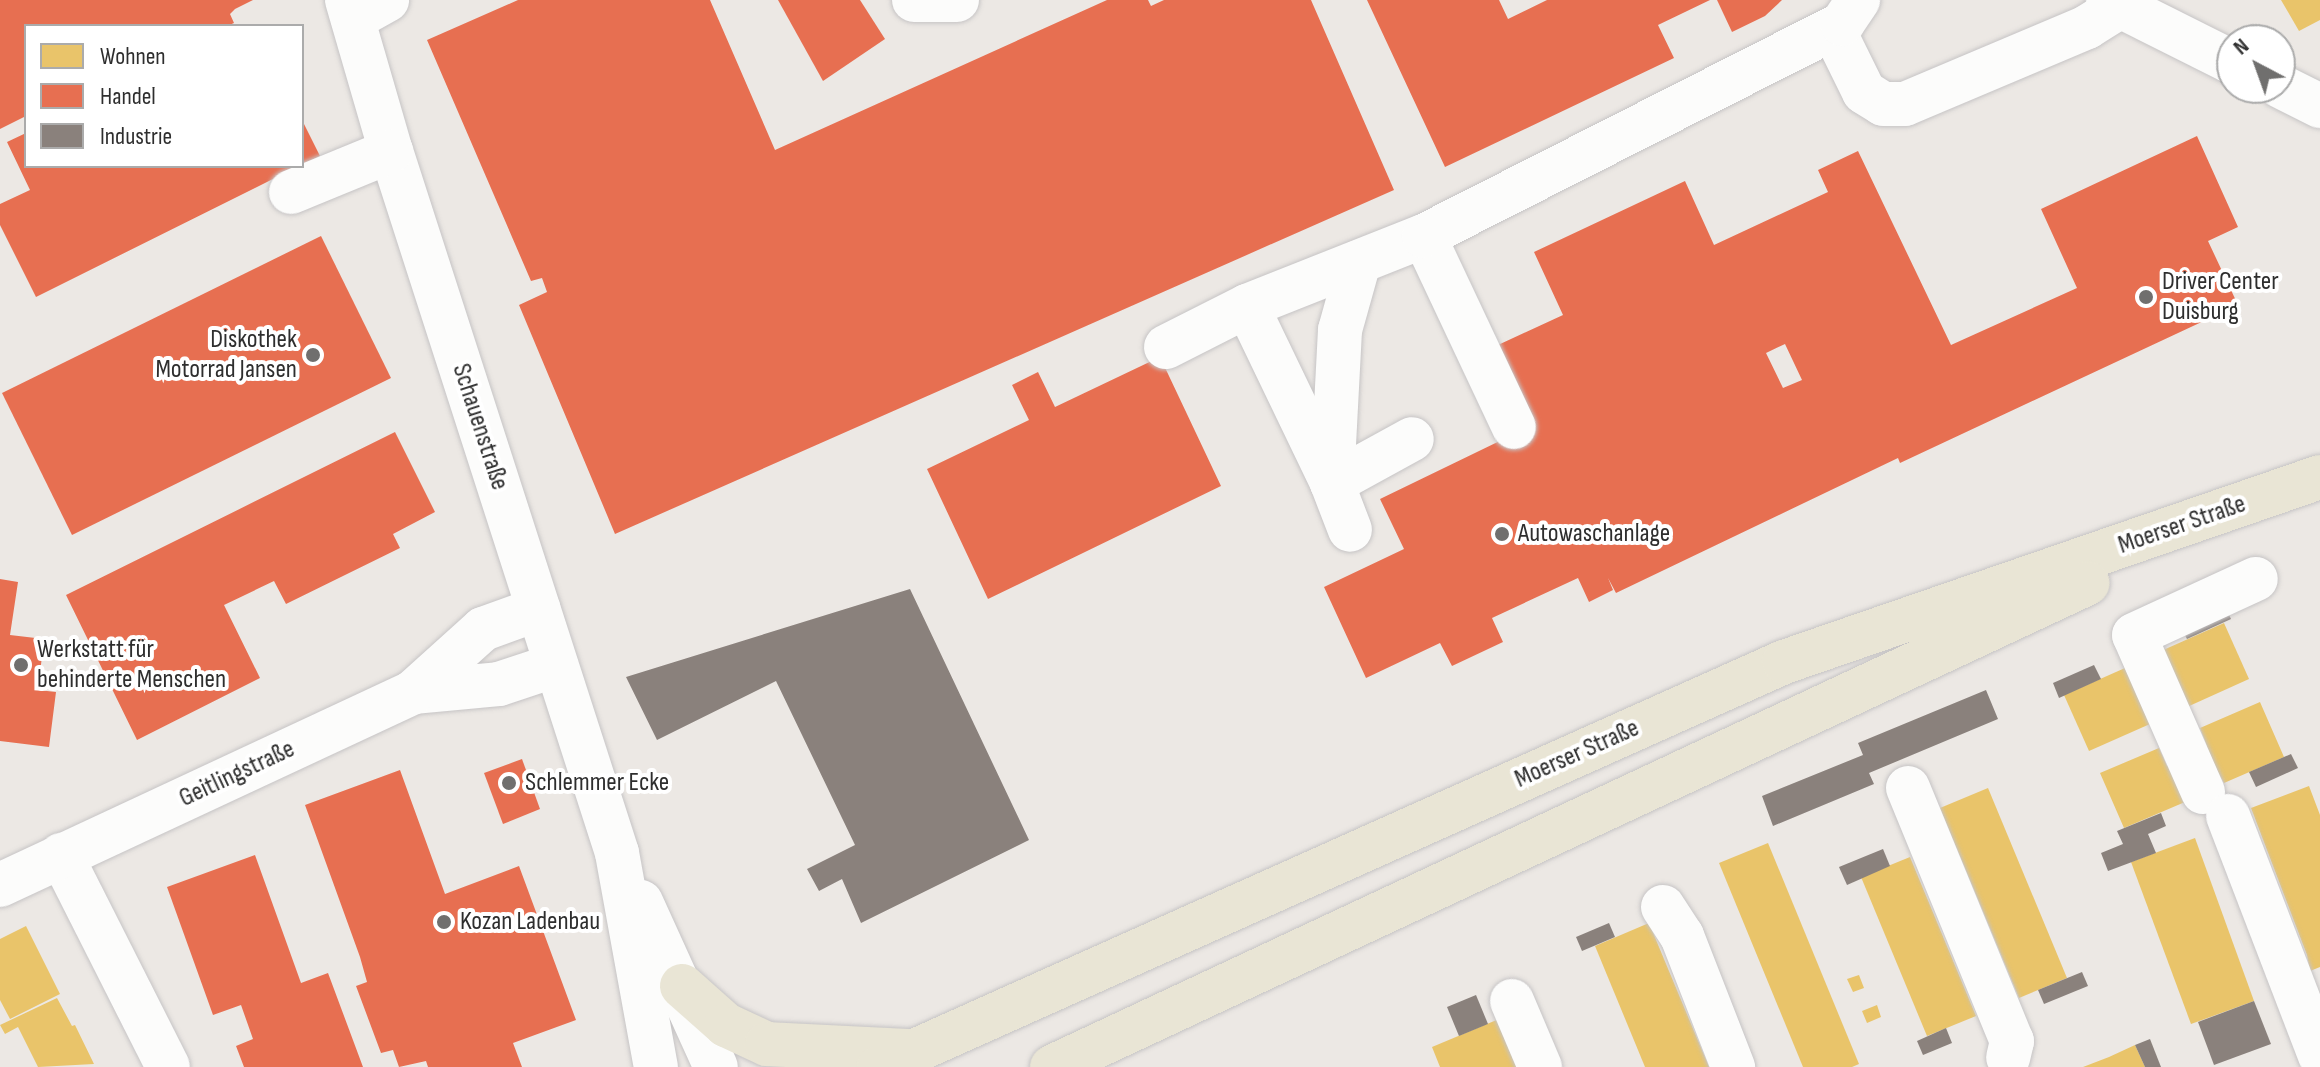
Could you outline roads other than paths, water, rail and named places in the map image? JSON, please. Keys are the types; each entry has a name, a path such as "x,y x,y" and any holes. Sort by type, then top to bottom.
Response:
{"main road":[{"name":"Moerser Straße","path":"895,1059 1784,662 2307,482"},
{"name":"Moerser Straße","path":"1052,1067 2307,482"},
{"path":"682,986 726,1025 767,1044 895,1059"}],"street":[{"path":"914,0 957,0"},
{"path":"1166,347 1247,306 1424,236 1845,14 1864,92 1883,104 1905,104 2087,27 2115,3 2216,54"},
{"name":"Schauenstraße","path":"363,6 391,151 617,853 656,1067"},
{"path":"2296,94 2320,106"},
{"path":"291,192 391,151"},
{"path":"1424,236 1514,427"},
{"path":"1332,483 1340,330 1359,262"},
{"path":"1247,306 1332,483 1350,530"},
{"path":"1332,483 1412,439"},
{"path":"2256,579 2134,635 2216,804 2320,1056"},
{"name":"Geitlingstraße","path":"0,885 413,692 483,629 538,609"},
{"name":"Geitlingstraße","path":"413,692 499,684 556,665"},
{"path":"1908,788 2012,1041 2000,1064"},
{"name":"Schauenstraße","path":"617,853 682,986 716,1067"},
{"path":"61,855 168,1067"},
{"path":"1663,907 1682,936 1733,1067"},
{"path":"1512,1001 1540,1067"}],"place":[{"name":"Driver Center Duisburg","path":"2146,297"},
{"name":"Diskothek Motorrad Jansen","path":"313,355"},
{"name":"Autowaschanlage","path":"1502,534"},
{"name":"Werkstatt für behinderte Menschen","path":"21,665"},
{"name":"Schlemmer Ecke","path":"509,783"},
{"name":"Kozan Ladenbau","path":"444,922"}]}
